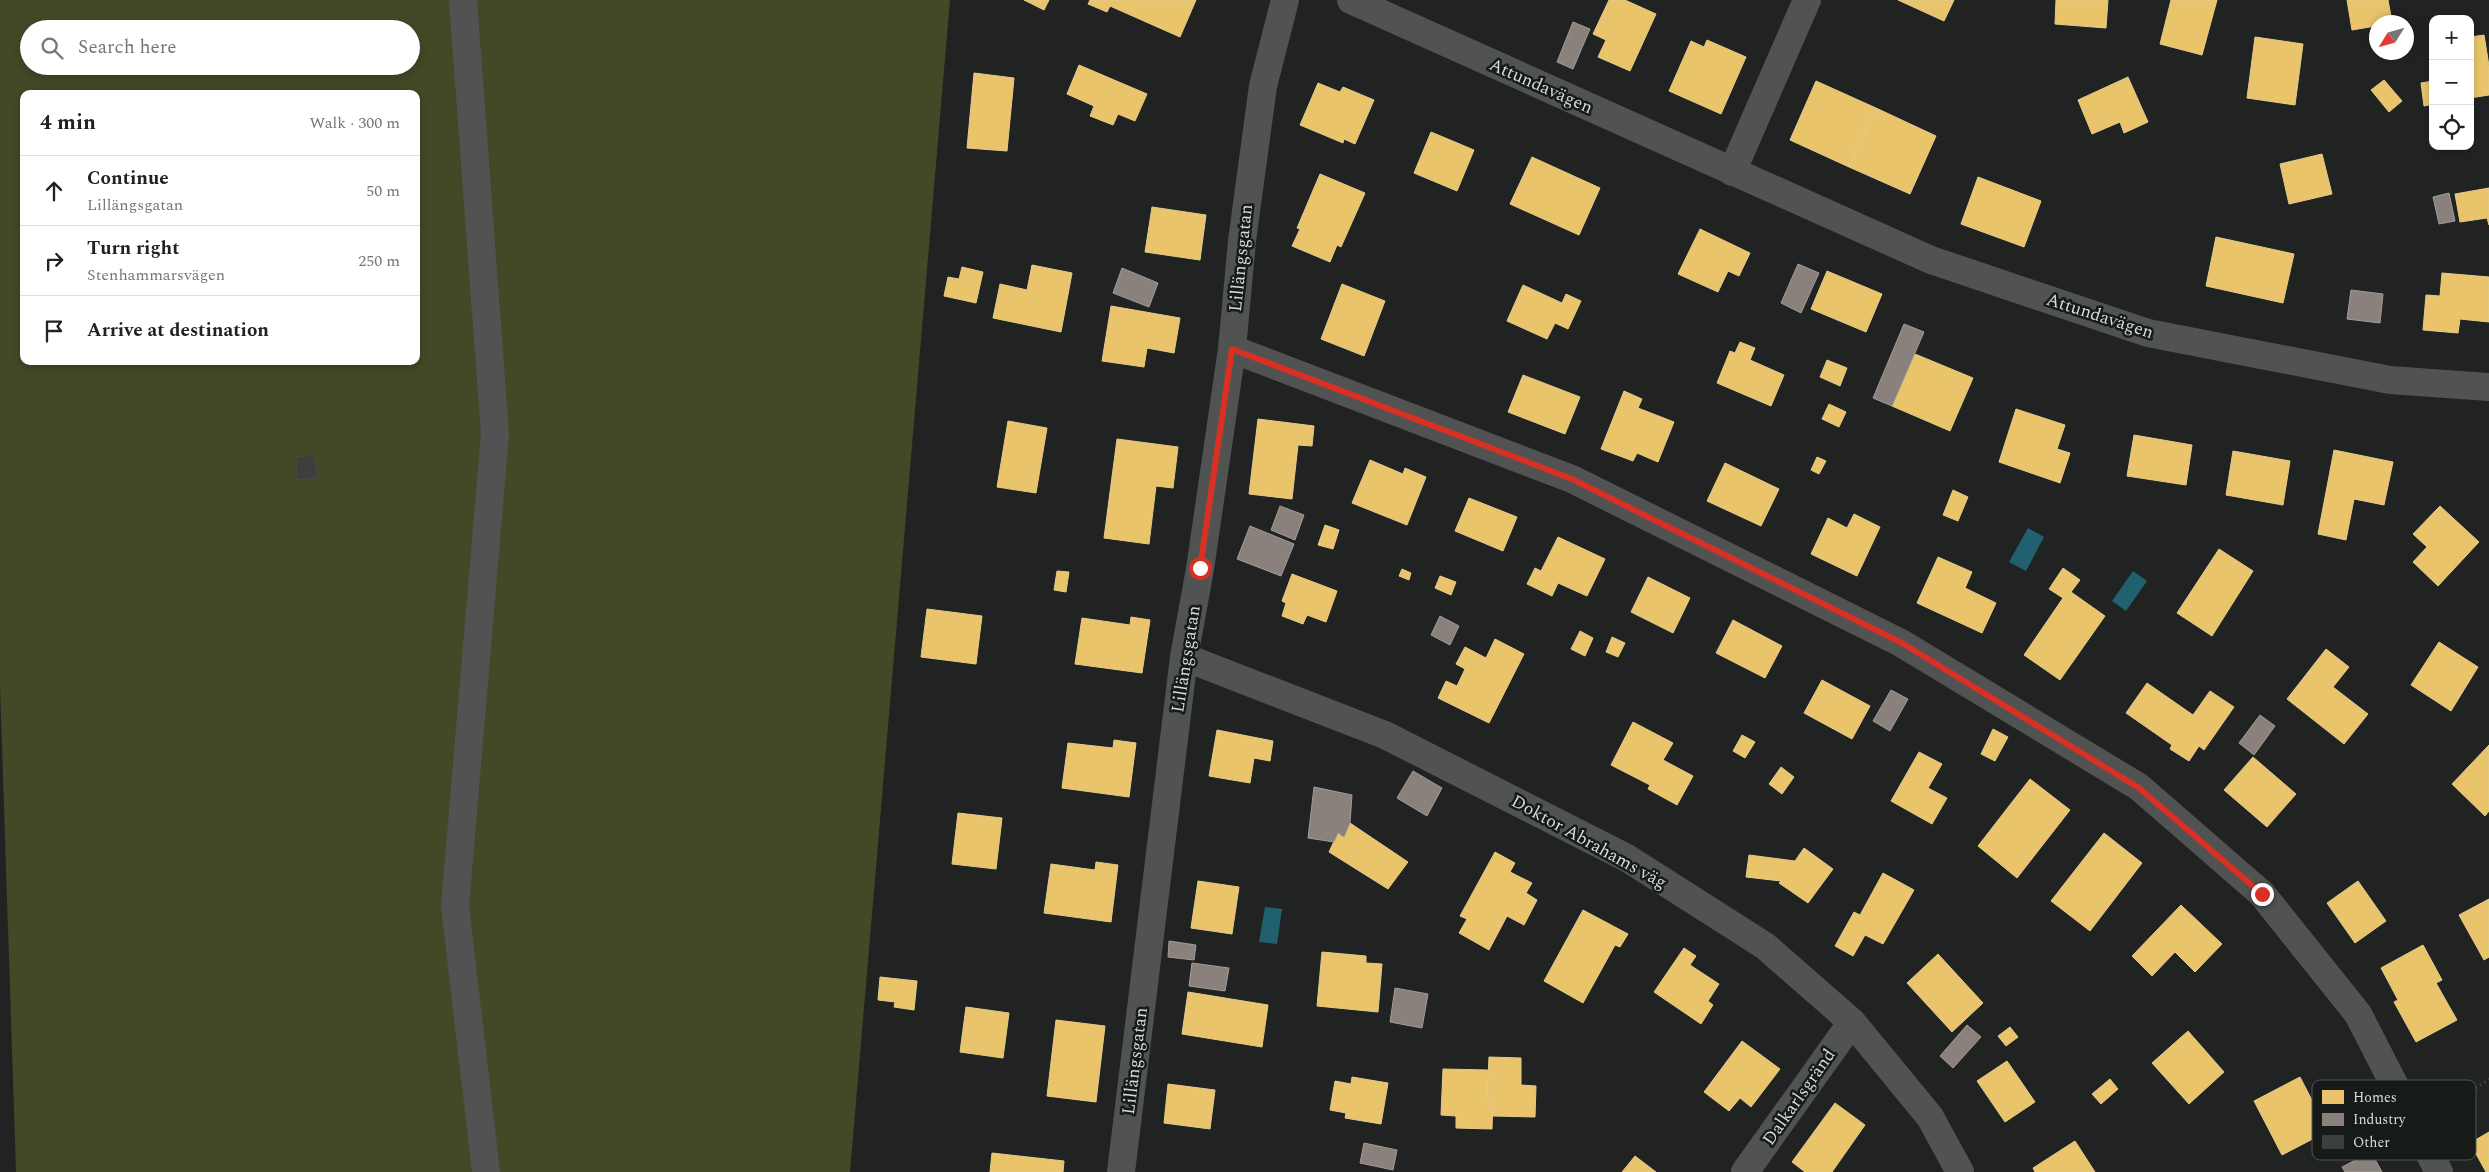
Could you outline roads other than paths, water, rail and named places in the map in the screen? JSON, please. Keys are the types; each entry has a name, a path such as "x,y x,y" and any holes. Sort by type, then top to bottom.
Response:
{"street":[{"path":"463,0 495,434 455,906 486,1172"},
{"name":"Lillängsgatan","path":"1121,1172 1184,657 1200,568 1232,349 1242,241 1263,86 1285,0"},
{"name":"Attundavägen","path":"1351,0 1931,260 2148,333 2390,380 2489,387"},
{"path":"1732,172 1807,0"},
{"path":"1232,349 1572,479 1902,643 2139,788 2262,894 2358,1014 2392,1080"},
{"name":"Doktor Abrahams väg","path":"1184,657 1385,735 1627,858 1765,946 1852,1022 1930,1116 1960,1172"},
{"name":"Dalkarlsgränd","path":"1745,1172 1852,1022"},
{"path":"2433,1160 2439,1172"}],"water":[{"path":"2028,528 2044,537 2026,571 2009,562"},
{"path":"2133,571 2147,581 2126,611 2112,601"},
{"path":"1265,907 1282,909 1277,944 1259,942"}]}
